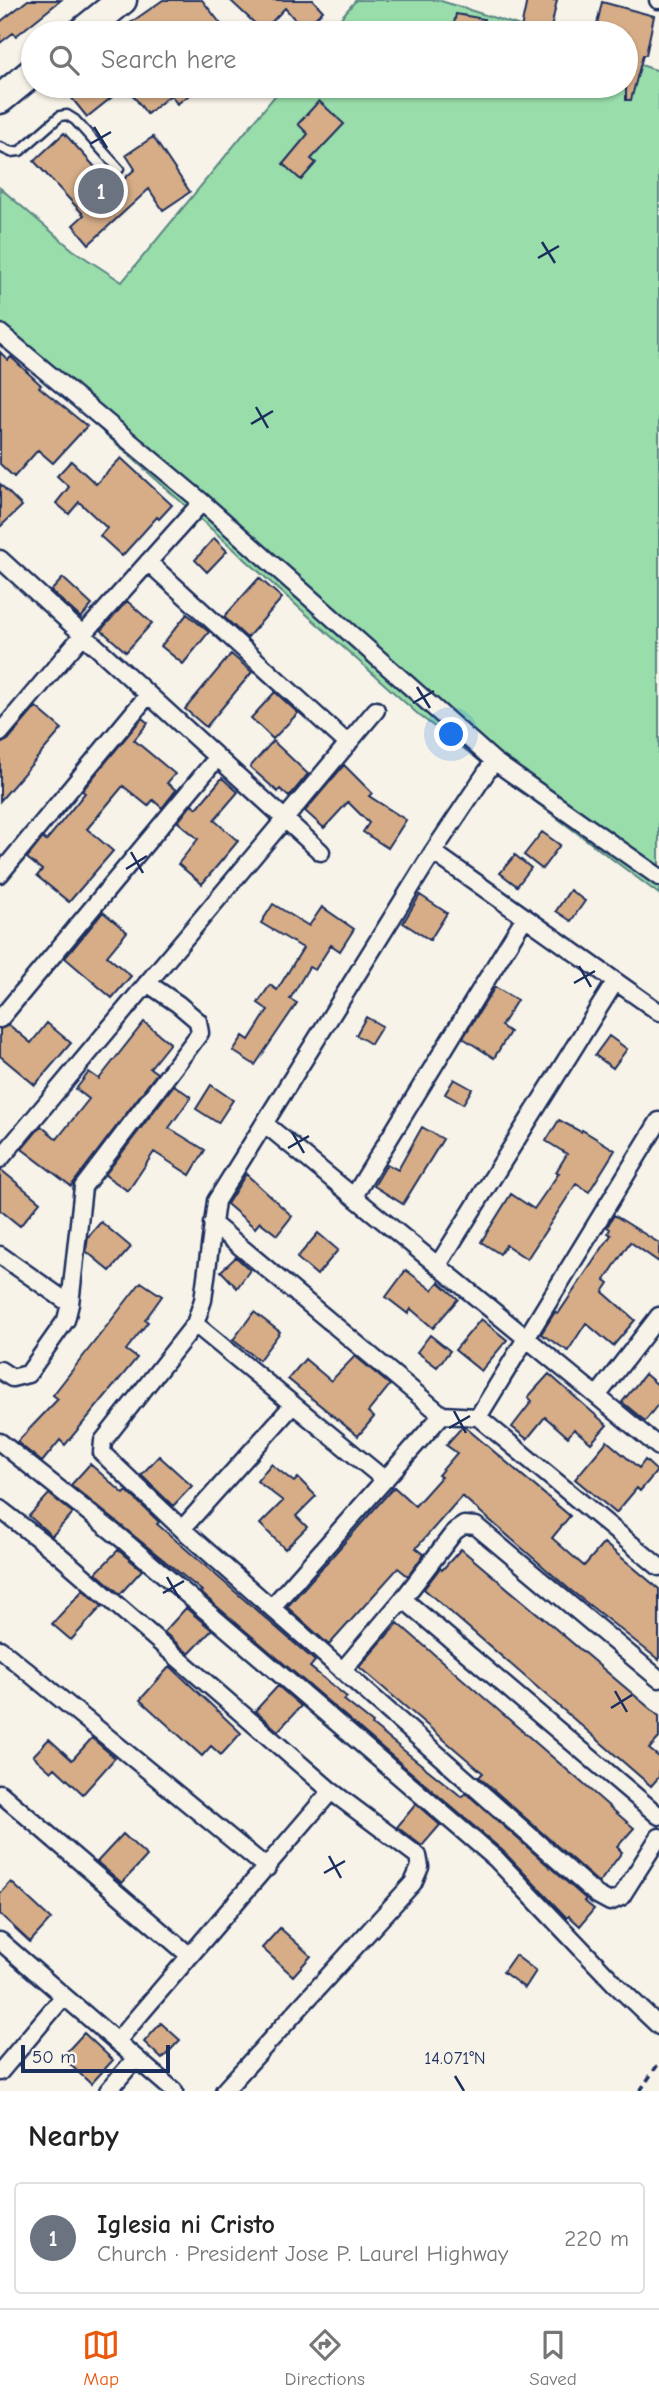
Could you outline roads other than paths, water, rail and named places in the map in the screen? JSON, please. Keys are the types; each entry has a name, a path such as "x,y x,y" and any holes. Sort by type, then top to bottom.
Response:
{"highway":[{"path":"96,21 121,0"},
{"path":"0,99 21,82"}],"street":[{"path":"0,333 202,502 494,761 659,877"},
{"path":"0,733 82,636 202,502"},
{"path":"0,559 321,852"},
{"path":"149,562 348,744"},
{"path":"0,874 148,695"},
{"path":"0,1158 376,710"},
{"path":"0,1019 217,758"},
{"path":"494,761 433,852 216,1201 203,1300 195,1324 103,1441 102,1453 182,1529 597,1895 610,1902 621,1897 659,1837"},
{"path":"433,852 659,1012"},
{"path":"354,1196 524,917"},
{"path":"438,1265 615,982"},
{"path":"0,1370 12,1378 28,1374 66,1320 83,1187 200,1033 198,1021 147,983"},
{"path":"478,1417 526,1336 654,1142 659,1121"},
{"path":"265,1124 659,1447"},
{"path":"212,1223 442,1415 478,1417 659,1567"},
{"path":"0,1255 70,1304"},
{"path":"597,1396 659,1316"},
{"path":"195,1324 385,1480"},
{"path":"182,1529 292,1406"},
{"path":"272,1607 442,1415"},
{"path":"0,1442 122,1539 496,1859 615,1985 659,2026"},
{"path":"0,1509 58,1554 331,1791 418,1856 420,1867 412,1882 225,2091"},
{"path":"342,1671 403,1599 455,1531 464,1525 476,1526 659,1679"},
{"path":"403,1599 659,1816"},
{"path":"0,1649 267,1868"},
{"path":"117,2041 331,1791"},
{"path":"0,1793 190,1956"},
{"path":"0,1941 174,2091"},
{"path":"0,2072 64,1996"},
{"path":"108,2091 136,2058"}],"lane":[{"path":"0,147 11,152 20,151 60,116 67,115 75,120 119,169"}],"place":[{"name":"Iglesia ni Cristo","path":"101,191"}]}
